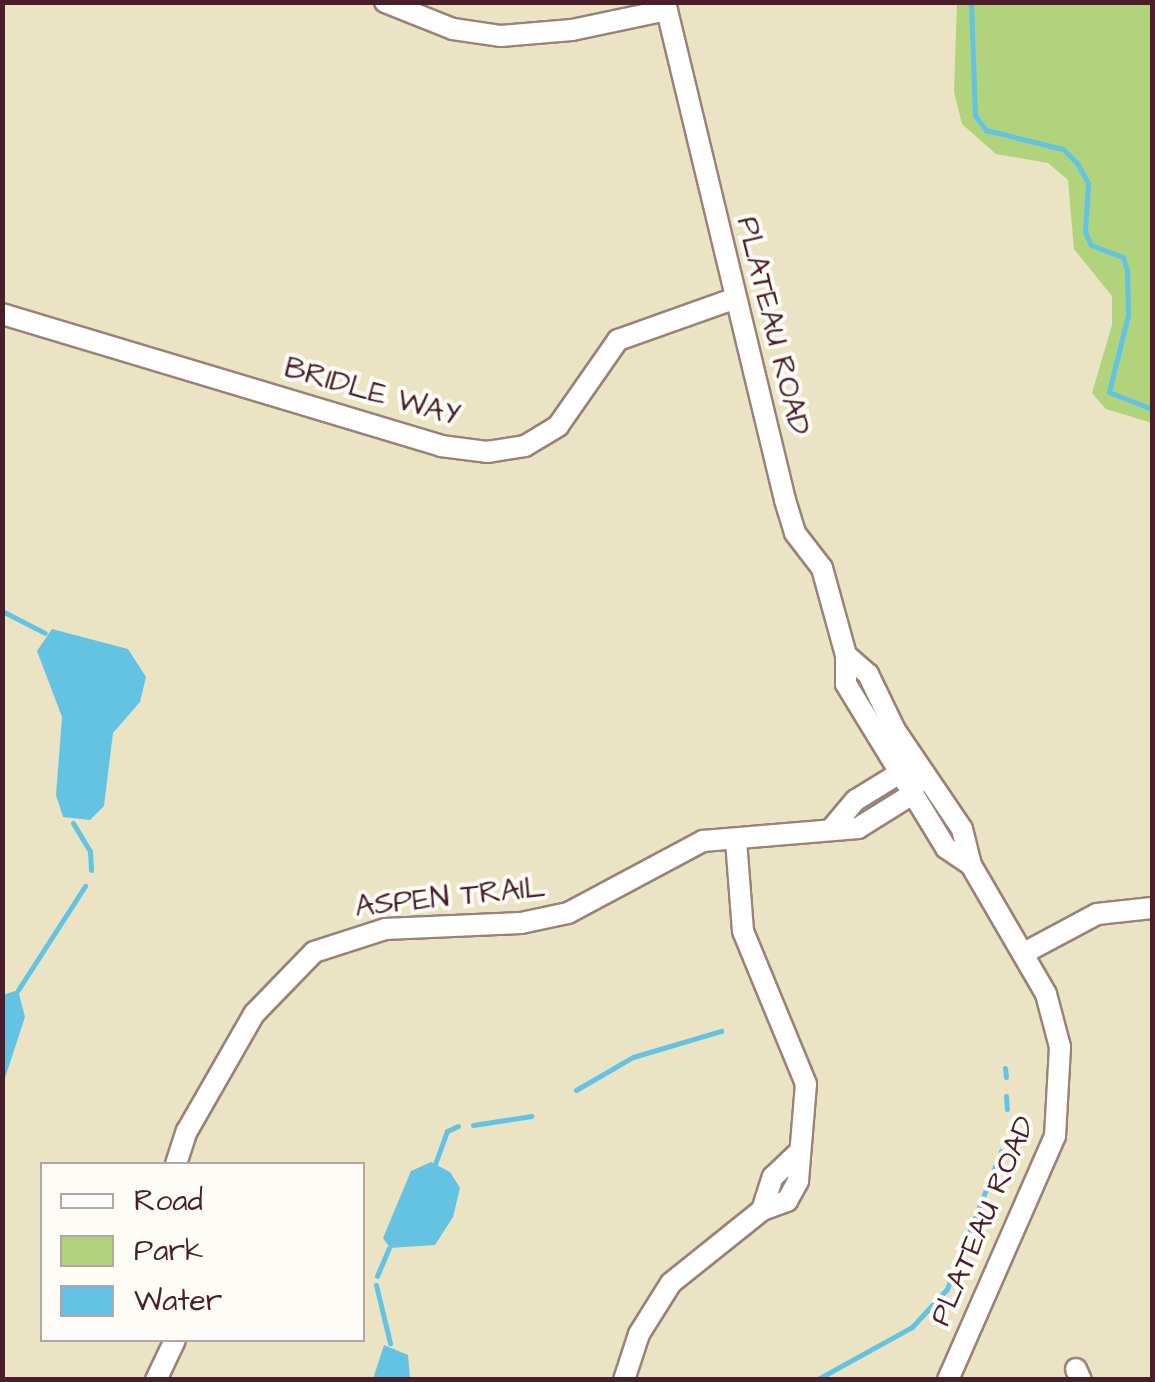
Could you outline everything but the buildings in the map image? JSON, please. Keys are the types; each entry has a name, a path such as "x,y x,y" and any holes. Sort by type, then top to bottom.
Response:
{"street":[{"path":"384,2 453,28 501,36 572,30 666,6"},
{"name":"PLATEAU ROAD","path":"666,6 785,500 795,533 822,568 846,655 852,699 946,848 971,865"},
{"name":"BRIDLE WAY","path":"2,314 441,446 488,452 525,446 558,426 618,340 736,298"},
{"name":"PLATEAU ROAD","path":"846,655 868,674 921,771 962,829 971,865 1024,953 1056,1027 1060,1117 948,1380"},
{"path":"832,827 843,810 895,771 921,771 910,795"},
{"name":"ASPEN TRAIL","path":"177,1162 187,1131 254,1014 282,978 314,952 386,929 557,917 590,905 674,852 736,838 832,827 858,828 910,795"},
{"path":"624,1380 661,1296 762,1210 773,1177 797,1154 806,1084 743,931 736,838"},
{"path":"1024,953 1097,914 1152,908"},
{"path":"156,1380 174,1342"}],"green space":[{"path":"957,3 1152,3 1152,423 1106,409 1092,393 1112,325 1112,296 1074,249 1068,180 1048,163 996,154 962,124 954,92"}],"water":[{"path":"52,629 128,649 146,677 140,702 113,733 104,806 90,820 63,817 56,795 62,717 37,651"},
{"path":"18,990 25,1017 3,1084 3,995"},
{"path":"431,1162 450,1172 460,1188 453,1217 435,1245 390,1248 383,1238 411,1171"},
{"path":"384,1345 408,1355 410,1379 373,1379"}],"waterway":[{"path":"971,2 975,115 986,130 1063,149 1077,163 1088,183 1085,232 1091,245 1123,257 1127,270 1128,315 1109,392 1152,409"},
{"path":"2,611 45,633"},
{"path":"73,823 90,851 91,870"},
{"path":"18,990 85,886"},
{"path":"576,1090 633,1057 721,1031"},
{"path":"1005,1068 1006,1077"},
{"path":"1006,1096 1007,1109"},
{"path":"473,1125 531,1116"},
{"path":"435,1164 447,1131 458,1126"},
{"path":"816,1380 912,1327 947,1289 1001,1151"},
{"path":"377,1276 389,1248"},
{"path":"376,1285 390,1343"}]}
